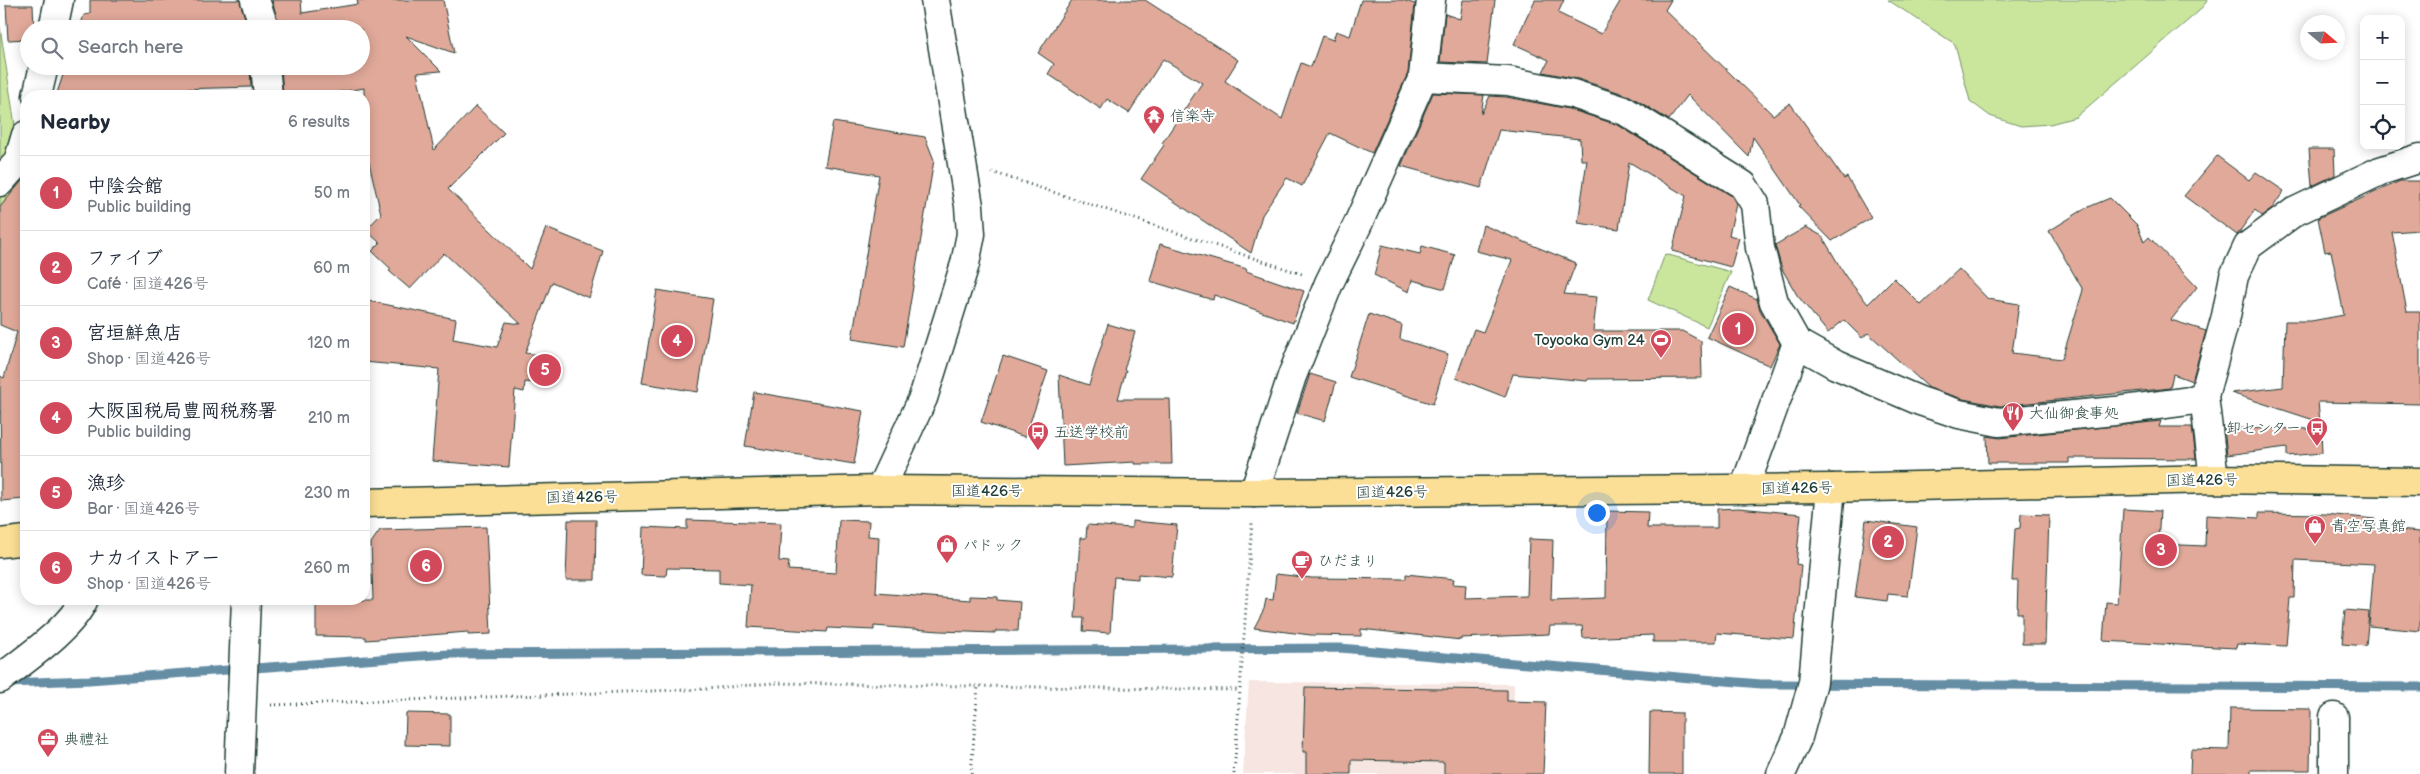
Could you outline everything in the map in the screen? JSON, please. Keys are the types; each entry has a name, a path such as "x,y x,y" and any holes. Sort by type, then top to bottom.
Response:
{"highway":[{"name":"国道426号","path":"370,503 880,490 1254,493 1831,488 2214,480 2420,482"},
{"path":"0,543 20,541"}],"street":[{"path":"55,20 60,0"},
{"path":"255,0 262,20"},
{"path":"880,490 923,398 965,264 970,234 969,206 934,0"},
{"path":"1254,493 1292,376 1329,283 1357,226 1423,77 1431,0"},
{"path":"38,90 42,75"},
{"path":"267,75 268,90"},
{"path":"1423,77 1508,81 1573,94 1625,111 1743,186 1755,204 1760,248 1774,302 1797,343 1836,365 1920,402 1959,414 1999,422 2115,411 2188,401 2204,396"},
{"path":"0,182 18,162 20,155"},
{"path":"2214,480 2204,396 2226,316 2234,276 2248,246 2294,212 2380,171 2420,158"},
{"path":"1744,488 1797,343"},
{"path":"1781,774 1798,737 1813,682 1831,488"},
{"path":"0,679 72,617 80,605"},
{"path":"239,774 246,605"},
{"path":"2334,717 2334,774"}],"path":[{"path":"990,172 1329,283"},
{"path":"1234,774 1254,493"},
{"path":"241,700 705,689 773,683 1240,690"},
{"path":"971,774 978,686"}],"shaded area":[{"path":"1249,682 1514,684 1513,774 1243,774"}],"green space":[{"path":"1888,0 2208,0 2199,11 2076,117 2050,124 2021,126 1990,116 1970,101 1955,44"},
{"path":"0,27 16,132 19,212 0,247"},
{"path":"1665,254 1731,272 1707,327 1648,300"}],"building":[{"path":"90,0 240,0 246,20 82,20 84,15 90,14"},
{"path":"272,0 301,0 302,13 358,4 357,0 443,0 454,53 406,36 441,71 417,73 434,150 476,106 504,133 448,189 530,269 546,228 603,251 589,298 552,282 525,353 556,357 552,385 525,382 524,392 515,390 509,467 432,461 439,369 370,363 370,301 456,319 453,339 497,347 506,322 521,324 444,253 410,289 389,271 391,269 372,251 380,243 370,234 370,226 381,214 370,167 370,90 364,90 364,88 352,90 283,90 282,75 370,75 370,20 278,20"},
{"path":"1072,0 1145,0 1238,60 1225,81 1282,119 1301,63 1311,67 1322,36 1333,40 1336,31 1350,36 1361,0 1402,0 1415,4 1408,73 1372,153 1330,133 1302,186 1287,178 1262,215 1251,253 1141,179 1164,145 1162,143 1202,83 1163,59 1129,113 1107,99 1101,109 1048,74 1054,64 1038,53"},
{"path":"1463,0 1495,0 1487,64 1440,62 1445,14 1460,19"},
{"path":"1535,0 1564,0 1558,13 1601,34 1621,0 1671,0 1665,10 1773,115 1790,103 1844,179 1847,177 1871,218 1832,241 1798,206 1800,205 1753,137 1749,157 1688,95 1669,120 1630,96 1578,79 1543,72 1549,60 1514,44"},
{"path":"6,5 33,5 34,20 20,20 20,39 8,40"},
{"path":"63,75 250,75 251,87 179,90 58,90"},
{"path":"1433,93 1484,95 1481,114 1490,96 1506,97 1569,109 1618,125 1732,196 1736,204 1729,235 1739,238 1731,267 1672,251 1686,196 1629,162 1619,229 1578,223 1587,160 1581,160 1580,139 1499,130 1481,188 1401,166"},
{"path":"833,122 925,137 934,160 903,347 852,339 879,175 825,166"},
{"path":"2309,149 2334,149 2335,175 2312,186"},
{"path":"2217,156 2249,180 2256,172 2284,191 2271,210 2262,216 2255,210 2237,235 2184,196"},
{"path":"2400,181 2420,181 2420,230 2392,232 2407,312 2420,312 2420,404 2318,402 2320,422 2231,393 2283,387 2285,321 2311,321 2344,315 2331,251 2325,252 2318,218"},
{"path":"20,183 20,499 1,501 0,376 4,378 17,332 0,325 0,207"},
{"path":"2110,198 2137,225 2144,242 2149,237 2197,287 2171,320 2206,331 2192,381 2173,374 2170,388 2000,406 1963,399 1929,388 1868,333 1862,338 1844,320 1828,333 1797,295 1782,269 1775,245 1806,227 1822,236 1846,277 1868,304 1894,278 1921,305 1959,269 1988,299 2019,304 2012,353 2062,359 2083,290 2049,231 2086,208"},
{"path":"1483,225 1576,263 1564,294 1597,297 1593,331 1682,331 1701,341 1702,378 1588,379 1587,381 1513,374 1505,397 1456,378 1474,329 1483,332 1512,260 1476,251"},
{"path":"1160,244 1247,269 1246,271 1304,291 1293,323 1214,295 1213,300 1150,281"},
{"path":"1382,245 1420,254 1422,246 1455,255 1445,289 1412,280 1409,292 1374,275"},
{"path":"1730,287 1757,299 1760,310 1780,344 1770,366 1707,337"},
{"path":"657,290 713,299 698,392 642,383"},
{"path":"1369,314 1402,325 1400,339 1448,354 1433,404 1349,377"},
{"path":"1108,324 1135,332 1118,399 1170,399 1172,464 1135,464 1135,462 1063,466 1059,375 1089,385"},
{"path":"1003,356 1048,371 1025,437 981,422"},
{"path":"1310,374 1336,382 1325,421 1297,413"},
{"path":"754,392 863,411 854,464 745,446"},
{"path":"2161,421 2159,427 2192,427 2196,459 2069,458 2069,463 1988,463 1987,436 2000,438"},
{"path":"2224,428 2321,429 2322,453 2287,456 2287,447 2227,455"},
{"path":"1739,508 1801,514 1796,564 1801,565 1794,639 1717,633 1716,642 1653,642 1653,635 1583,638 1582,626 1550,626 1549,634 1461,638 1461,640 1361,629 1361,636 1311,635 1254,628 1264,609 1266,599 1273,600 1276,574 1312,578 1406,579 1406,574 1454,579 1453,584 1466,585 1465,598 1527,596 1529,539 1553,540 1551,600 1606,598 1607,511 1648,512 1647,528 1717,528 1717,509"},
{"path":"2123,509 2160,511 2158,544 2205,546 2206,515 2259,518 2259,513 2326,514 2375,519 2375,528 2420,532 2420,631 2369,626 2374,564 2295,560 2294,598 2290,598 2286,646 2237,644 2236,648 2103,641 2106,602 2117,603"},
{"path":"2021,514 2049,515 2045,644 2022,644 2022,613 2017,613 2018,581 2012,581 2015,529 2020,528"},
{"path":"568,520 596,520 595,580 566,580"},
{"path":"687,520 781,523 779,561 789,562 788,570 836,573 839,520 869,521 868,536 879,537 876,593 970,600 970,596 997,597 997,600 1020,602 1018,631 995,631 995,633 874,626 874,630 828,628 827,632 748,627 751,585 719,583 719,569 667,568 666,576 641,575 643,527 687,529"},
{"path":"1866,520 1917,527 1908,596 1888,594 1887,601 1855,597"},
{"path":"1132,521 1177,525 1172,577 1138,574 1138,579 1114,577 1110,633 1083,631 1084,618 1075,618 1080,538 1086,538 1087,525 1132,528"},
{"path":"486,527 491,634 468,635 468,632 366,640 366,637 316,636 316,605 370,605 370,600 373,600 371,543 380,530"},
{"path":"2345,610 2369,612 2366,646 2342,644"},
{"path":"1305,687 1507,690 1507,701 1546,702 1543,774 1444,774 1444,762 1351,760 1351,774 1306,774 1306,752 1303,752"},
{"path":"2230,708 2311,709 2310,770 2251,770 2251,774 2190,774 2191,749 2229,750"},
{"path":"1650,712 1682,713 1682,774 1649,774"},
{"path":"406,713 450,714 450,746 405,745"}],"waterway":[{"path":"8,683 89,680 448,654 1340,648 1761,684 2420,687"}],"place":[{"name":"信楽寺","path":"1154,135"},
{"name":"中陰会館","path":"1738,329"},
{"name":"大阪国税局豊岡税務署","path":"677,341"},
{"name":"Toyooka Gym 24","path":"1661,359"},
{"name":"漁珍","path":"545,370"},
{"name":"大仙御食事処","path":"2013,432"},
{"name":"卸センター","path":"2317,447"},
{"name":"五送学校前","path":"1038,451"},
{"name":"ファイブ","path":"1888,542"},
{"name":"青空写真館","path":"2315,545"},
{"name":"宮垣鮮魚店","path":"2161,550"},
{"name":"パドック","path":"947,564"},
{"name":"ナカイストアー","path":"426,566"},
{"name":"ひだまり","path":"1302,580"},
{"name":"典禮社","path":"48,758"}]}
